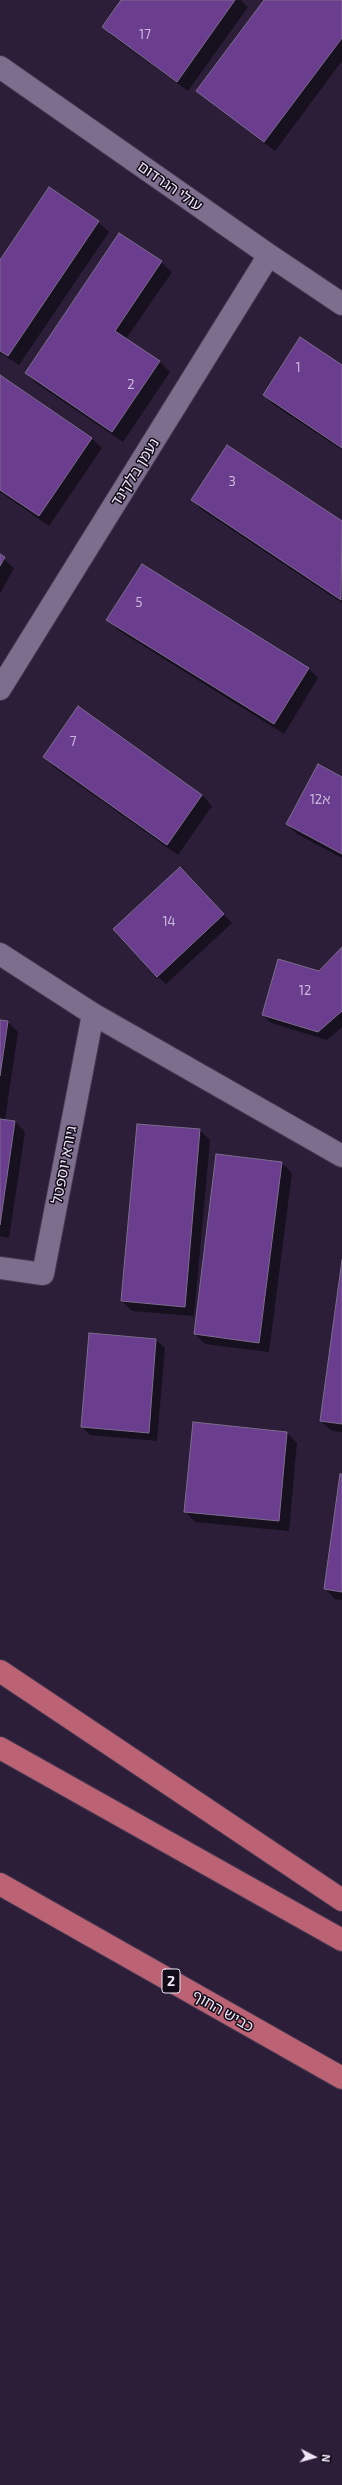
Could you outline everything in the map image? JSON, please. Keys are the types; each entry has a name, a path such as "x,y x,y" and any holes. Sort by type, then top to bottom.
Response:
{"highway":[{"path":"0,1670 342,1900"},
{"path":"0,1748 342,1940"},
{"name":"כביש החוף","path":"0,1884 342,2078"}],"street":[{"name":"עולי הגרדום","path":"0,67 269,255 342,304"},
{"name":"נעמן בלקינד","path":"0,689 269,255"},
{"path":"0,954 93,1014 342,1156"},
{"name":"גיורא יוספטל","path":"0,1268 43,1274 93,1014"}],"building":[{"path":"121,0 235,0 177,82 102,27"},
{"path":"264,0 342,0 342,38 264,142 196,91"},
{"path":"49,187 99,221 8,356 0,351 0,260"},
{"path":"119,233 162,261 115,331 160,361 112,432 25,373"},
{"path":"300,337 342,365 342,448 263,395"},
{"path":"0,375 92,438 39,516 0,490"},
{"path":"227,445 342,521 341,600 191,500"},
{"path":"0,554 5,557 0,566"},
{"path":"142,564 309,668 274,724 106,620"},
{"path":"78,706 202,795 167,845 43,757"},
{"path":"318,764 342,777 342,854 286,824"},
{"path":"180,867 224,914 157,977 113,929"},
{"path":"342,947 342,1011 318,1032 262,1015 278,959 319,971"},
{"path":"0,1020 8,1021 0,1076"},
{"path":"0,1119 15,1121 0,1225"},
{"path":"137,1124 200,1129 185,1307 121,1301"},
{"path":"216,1154 282,1162 259,1343 194,1334"},
{"path":"342,1260 342,1424 320,1421"},
{"path":"89,1333 156,1339 149,1433 81,1427"},
{"path":"193,1422 287,1432 279,1521 184,1512"},
{"path":"340,1474 342,1474 342,1592 324,1589"}]}
